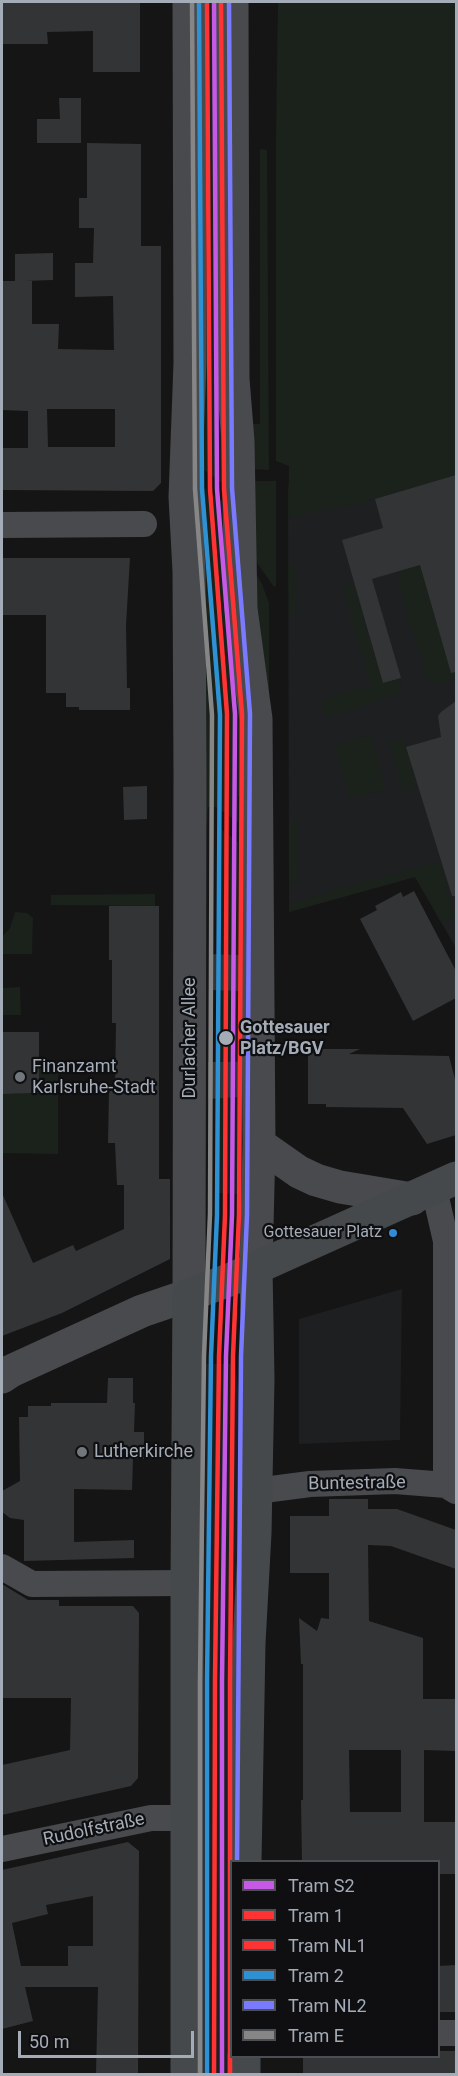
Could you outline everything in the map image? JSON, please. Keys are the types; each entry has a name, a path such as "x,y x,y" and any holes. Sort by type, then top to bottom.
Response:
{"main road":[{"path":"189,1295 229,1280 434,1188"},
{"path":"245,1860 249,1643 253,1599 256,1491 258,1368 256,1268"},
{"name":"Durlacher Allee","path":"187,2074 189,1295"},
{"path":"244,2058 244,2074"}],"street":[{"name":"Durlacher Allee","path":"189,2 190,363 185,497 189,572 189,1295"},
{"path":"232,2 233,378 238,441 241,609 251,667 256,718 258,1144 256,1268"},
{"path":"2,525 144,524"},
{"path":"258,1144 299,1172 340,1187 434,1188 446,1241 451,1488"},
{"path":"2,1377 10,1371 142,1311 189,1295"},
{"name":"Buntestraße","path":"256,1491 310,1484 395,1481 451,1488"},
{"path":"2,1567 32,1584 187,1583"},
{"name":"Rudolfstraße","path":"2,1849 151,1818 187,1818"},
{"path":"440,2033 456,2033"}],"shaded area":[{"path":"197,2 220,2 221,353 201,352"},
{"path":"278,2 456,2 456,475 375,499 288,518 289,466 276,461"},
{"path":"260,149 267,150 269,470 251,469 250,424 260,424"},
{"path":"202,352 220,353 223,484 200,467"},
{"path":"456,437 456,948 415,877 289,912 288,487"},
{"path":"251,481 276,481 276,586 274,587 255,560"},
{"path":"200,485 223,502 248,796 238,796 238,822 216,807 208,807 207,825 198,825"},
{"path":"246,557 262,584 269,603 269,719"},
{"path":"296,564 296,614 289,613 288,566"},
{"path":"420,565 452,673 456,672 456,679 438,684 429,680 426,675 396,572"},
{"path":"353,583 383,683 401,678 400,694 326,717 321,700 371,685 342,586"},
{"path":"370,735 386,789 350,799 335,746"},
{"path":"403,738 417,787 403,792 389,743"},
{"path":"297,820 297,883 289,885 289,823"},
{"path":"217,826 238,842 238,1159 217,1159"},
{"path":"439,861 456,918 441,922 415,877 289,912 289,904"},
{"path":"155,894 155,906 51,905 51,895"},
{"path":"15,912 27,913 33,918 32,954 2,954 2,937 10,928"},
{"path":"20,987 21,1015 2,1015 2,988"},
{"path":"39,1061 58,1061 58,1154 2,1153 2,1094 39,1093"},
{"path":"217,1159 238,1159 239,1194 217,1193"},
{"path":"402,1289 400,1440 299,1444 299,1319"},
{"path":"206,1364 235,1364 243,1427 236,1650 230,1670 230,2074 202,2074 201,1408"}],"building":[{"path":"140,2 140,72 93,72 93,31 47,32 48,44 2,44 2,3"},
{"path":"59,98 81,98 81,143 37,143 37,119 60,119"},
{"path":"87,143 141,144 141,246 161,246 161,483 153,491 2,490 2,448 28,448 28,411 2,410 2,281 15,281 15,254 53,253 53,280 24,281 32,281 32,324 59,324 58,349 114,350 113,296 75,297 75,263 93,263 94,228 79,228 79,198 87,198","holes":["47,409 115,409 115,447 48,447"]},
{"path":"456,475 456,672 451,673 420,565 372,579 401,678 383,683 342,540 383,528 375,499"},
{"path":"2,558 130,558 126,625 127,688 130,688 130,710 79,710 79,707 66,707 66,693 46,693 46,615 2,615"},
{"path":"456,701 456,896 452,896 406,747 441,737 438,716"},
{"path":"147,786 147,819 124,820 123,787"},
{"path":"414,891 456,971 456,998 413,1021 360,919 377,910 375,906 401,892 403,897"},
{"path":"109,906 159,906 159,1179 170,1179 170,1259 62,1313 2,1336 2,1193 33,1263 73,1245 76,1251 124,1229 124,1185 117,1185 115,1143 108,1143 109,1091 115,1091 116,1023 112,1023"},
{"path":"209,954 239,955 239,991 209,990"},
{"name":"Finanzamt Karlsruhe-Stadt","path":"2,1032 39,1032 39,1093 2,1094"},
{"path":"308,1049 360,1049 349,1054 449,1056 456,1083 456,1135 427,1144 403,1108 326,1107 326,1104 308,1104"},
{"path":"208,1062 240,1062 240,1097 208,1099"},
{"name":"Lutherkirche","path":"108,1378 133,1378 134,1432 144,1432 144,1459 133,1459 132,1490 74,1489 74,1542 134,1540 134,1558 24,1561 24,1520 10,1518 2,1512 2,1491 20,1481 19,1417 28,1417 28,1406 51,1406 51,1403 107,1403"},
{"path":"329,1499 368,1499 368,1509 397,1509 456,1530 456,1569 391,1546 368,1545 369,1621 423,1638 423,1699 456,1699 456,1751 424,1750 424,1822 456,1822 456,1874 440,1874 440,1860 302,1860 303,1664 301,1664 299,1618 317,1631 321,1618 329,1619 329,1573 290,1573 290,1516 329,1516","holes":["349,1750 401,1750 401,1812 350,1812"]},
{"path":"2,1584 28,1600 59,1600 59,1606 133,1606 139,1613 138,1778 131,1786 2,1815 2,1765 70,1750 71,1698 2,1698"},
{"path":"128,1842 139,1851 138,2074 96,2074 98,1987 25,1987 33,2021 2,2029 2,1870","holes":["93,1896 93,1946 68,1946 68,1966 21,1966 12,1923 48,1914 46,1905"]},
{"path":"456,1965 456,2012 440,2012 440,1966"},
{"path":"440,2051 456,2051 456,2074 303,2074 303,2058 440,2058"}],"tram line":[{"name":"E","path":"192,2 195,489 212,715 210,1214 204,1356 200,1681 200,2074"},
{"name":"2","path":"199,2 202,489 220,715 217,1215 211,1356 207,1681 207,2074"},
{"name":"1","path":"207,2 210,489 227,714 225,1215 219,1356 214,2074"},
{"name":"S2","path":"214,2 217,489 235,714 232,1215 226,1356 222,1681 222,2074"},
{"name":"NL1","path":"221,2 224,489 242,714 239,1215 233,1356 230,1681 230,2074"},
{"name":"NL2","path":"229,2 232,488 250,714 247,1215 241,1356 237,1860"}],"place":[{"name":"Gottesauer Platz/BGV","path":"226,1038"},
{"name":"Finanzamt Karlsruhe-Stadt","path":"20,1077"},
{"name":"Gottesauer Platz","path":"393,1233"},
{"name":"Lutherkirche","path":"82,1452"}]}
